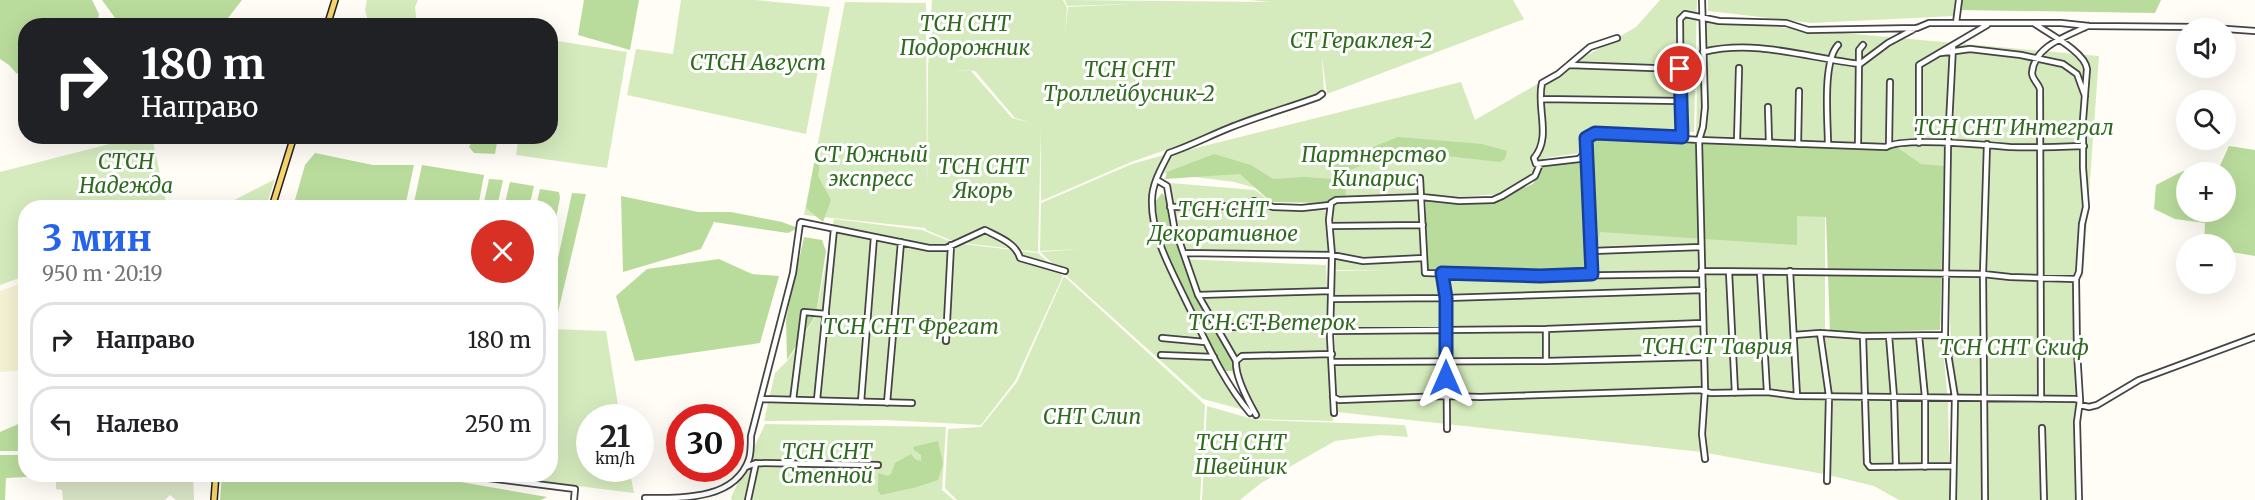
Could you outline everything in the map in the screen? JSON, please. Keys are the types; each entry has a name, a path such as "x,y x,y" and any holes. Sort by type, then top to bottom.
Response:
{"main road":[{"path":"329,18 335,0"},
{"path":"274,200 292,144"},
{"path":"214,500 215,482"}],"street":[{"path":"1702,0 1705,107 1699,140 1705,390 1702,434 1705,459"},
{"path":"1956,23 1959,0"},
{"path":"1682,137 1681,17 1685,14 1719,21 1786,23 1808,30 1917,28"},
{"path":"1703,52 1733,48 1785,50 1831,61 1860,64 1888,43 1929,23 1988,25 2061,23 2088,26 2199,27 2255,31"},
{"path":"2034,24 2059,40 2087,64 2084,146 2086,207 2082,224 2079,272 2076,279 2076,352 2080,405 2089,407 2097,405 2139,380 2255,337"},
{"path":"1919,143 1919,67 1922,62 1952,49 1988,25"},
{"path":"2041,399 2040,89 2032,77 2036,58 2047,47 2088,26"},
{"path":"1585,152 1579,159 1537,164 1534,160 1543,142 1542,83 1590,47 1617,38"},
{"path":"1828,145 1828,67 1838,45"},
{"path":"1858,146 1859,50 1863,45"},
{"path":"1952,49 1970,49 2063,64 2071,68 2081,82 2086,99"},
{"path":"1952,49 1945,335 1955,397 1953,500"},
{"path":"1569,65 1680,69"},
{"path":"1737,141 1739,68"},
{"path":"1890,82 1890,145"},
{"path":"1798,144 1799,91"},
{"path":"1157,180 1167,186 1170,207 1198,295 1236,361 1236,368 1253,414 1233,394 1205,342 1160,241 1152,202 1153,190 1157,180 1169,153 1232,127 1318,97 1322,93"},
{"path":"1541,99 1680,101"},
{"path":"1768,107 1769,143"},
{"path":"1592,274 1588,161 1585,152 1586,138 1592,133 1682,137 1699,140 1886,147 1919,143 2084,146"},
{"path":"1985,500 1983,273 1987,144"},
{"path":"1170,207 1235,206 1254,201 1302,208 1330,205 1336,200 1422,197 1459,201 1493,200 1535,176 1541,162"},
{"path":"1420,178 1425,273 1540,276 1790,271 1983,273 2010,277 2076,279"},
{"path":"1330,205 1332,255 1330,329 1334,413"},
{"path":"645,498 711,496 731,488 746,467 750,458 751,436 793,273 800,223 929,248 946,248 985,230 1009,243 1018,251 1020,258 1065,271"},
{"path":"1330,226 1423,225"},
{"path":"817,400 834,229"},
{"path":"861,402 874,237"},
{"path":"887,403 901,242"},
{"path":"946,341 951,245"},
{"path":"1592,251 1701,247"},
{"path":"1184,253 1332,255 1363,261 1424,258"},
{"path":"1790,271 1797,396"},
{"path":"1728,272 1735,393"},
{"path":"1760,272 1767,392"},
{"path":"1442,273 1446,298 1447,429"},
{"path":"1331,299 1703,290"},
{"path":"1198,295 1331,291"},
{"path":"793,400 804,312 826,314"},
{"path":"1215,327 1446,330 1703,323"},
{"path":"1546,329 1546,362"},
{"path":"1794,335 1820,333 1863,336 1945,335"},
{"path":"1820,333 1829,396 1827,478 1834,482"},
{"path":"1863,336 1867,463 1870,466 1896,467 1952,466"},
{"path":"1889,336 1896,467"},
{"path":"1919,336 1925,397 1925,467"},
{"path":"1162,338 1205,342"},
{"path":"1236,361 1242,356 1332,354"},
{"path":"1161,355 1214,357"},
{"path":"1332,362 1546,362 1703,357"},
{"path":"1334,397 1339,399 1480,397 1705,390 1711,393 1767,392 1797,396 2080,400"},
{"path":"761,399 912,404"},
{"path":"2079,500 2077,422 2080,400"},
{"path":"2042,428 2044,500"},
{"path":"746,467 756,462 878,465"},
{"path":"748,500 756,462"},
{"path":"519,482 575,489 574,500"}],"shaded area":[{"path":"18,285 18,371 0,372 0,291"}],"green space":[{"path":"0,0 92,0 99,14 98,18 18,18 17,74 0,59"},
{"path":"102,0 242,0 228,18 115,18"},
{"path":"367,0 418,0 415,7 416,18 367,18 365,10"},
{"path":"584,0 639,0 630,50 578,35"},
{"name":"СТСН Август","path":"681,0 755,0 830,7 806,134 627,95 636,49 673,54"},
{"path":"932,0 1063,0 1067,8 1065,35 1068,7 1129,4 1067,6 1065,0 1269,2 1250,0 1513,0 1524,19 1327,94 1322,57 1324,95 1131,162 1041,201 1041,128 1038,252 955,242 926,230 926,228 804,215 845,2 926,3 927,189 928,68","holes":["954,70 975,71 1015,118 1032,123 1012,118 971,71"]},
{"path":"1660,0 1697,0 1694,132 1590,130 1587,152 1545,158 1532,181 1501,194 1424,199 1422,270 1426,270 1426,201 1502,197 1533,184 1545,162 1590,156 1592,133 1842,144 1696,136 1699,20 2099,56 2083,277 2000,279 2078,279 2079,500 1955,500 1949,279 1944,279 1944,191 1940,330 1825,217 1825,338 1942,338 1948,402 1950,500 1899,500 1874,486 1824,474 1701,452 1337,412 1333,271 1390,270 1333,270 1332,209 1234,182 1164,173 1168,155 1461,82 1475,120 1636,27"},
{"path":"1708,0 1955,0 1954,16 1812,23 1708,11"},
{"path":"1961,0 2161,0 2155,13 1961,10"},
{"path":"558,41 627,52 607,168 516,155 518,144 558,144"},
{"path":"1592,133 1895,146 1921,164 1944,166 1940,330 1830,333 1826,217 1797,216 1797,245 1600,232 1594,273 1426,270 1426,201 1502,197 1533,184 1545,162 1590,156"},
{"path":"1398,137 1482,144 1507,151 1505,159 1500,162 1429,154 1389,154 1338,175 1327,165"},
{"name":"СТСН Надежда","path":"110,144 154,144 166,200 18,200 18,279 0,285 0,172"},
{"path":"471,144 497,144 495,154 474,153 469,147"},
{"path":"2236,147 2255,150 2255,256 2236,253 2236,234 2204,234 2205,223 2198,222 2236,222 2236,162 2222,162 2227,150 2236,150"},
{"path":"817,148 822,148 818,176 831,200 823,222 806,208"},
{"path":"315,153 373,165 414,165 406,200 295,200 305,165"},
{"path":"1214,154 1251,165 1273,179 1304,177 1345,180 1346,196 1329,203 1271,202 1240,174 1165,179 1167,172"},
{"path":"1164,155 1150,190 1159,237 1192,312 1248,411 1203,399 1040,252 1081,249 1040,251 1041,203 1132,164"},
{"path":"422,165 484,175 479,200 414,200"},
{"path":"2176,175 2176,219 2154,209 2156,185"},
{"path":"275,179 268,200 234,200"},
{"path":"489,179 503,180 499,200 484,200"},
{"path":"510,182 534,186 531,200 506,200"},
{"name":"ТСН СНТ Декоративное","path":"1170,183 1255,190 1271,202 1328,211 1329,259 1186,254 1174,209"},
{"path":"540,189 559,192 558,208 558,200 538,200"},
{"path":"572,193 586,194 558,312 558,258"},
{"path":"1162,193 1166,198 1198,295 1236,361 1233,371 1224,371 1180,286 1160,237 1155,202"},
{"path":"621,196 698,212 731,212 782,222 798,228 788,233 714,222 701,249 623,272"},
{"name":"ТСН СНТ Фрегат","path":"834,219 922,230 954,243 1038,253 1063,276 1015,381 981,425 885,420 764,421 775,373 788,360 816,316"},
{"path":"804,237 822,240 826,251 816,315 787,360 786,319"},
{"path":"719,259 752,274 779,276 760,343 635,361 616,296 647,269"},
{"name":"ТСН СТ Ветерок","path":"1179,259 1326,265 1333,421 1254,419"},
{"name":"СНТ Слип","path":"1064,276 1205,405 1200,500 957,500 945,488 948,429 981,427 1017,382"},
{"path":"558,329 606,331 618,404 576,404 576,482 632,482 634,493 547,482 558,482"},
{"name":"ТСН СНТ Швейник","path":"1207,406 1256,420 1405,425 1408,437 1381,435 1335,441 1261,483 1240,500 1202,500"},
{"path":"18,424 18,451 0,451 0,432"},
{"name":"ТСН СНТ Степной","path":"765,424 946,427 942,490 954,500 732,500 738,482 744,482 744,470"},
{"path":"938,441 943,464 938,480 881,495 878,491 878,473 888,476 895,463 911,454 916,460 921,461 921,455 913,447"},
{"path":"0,455 18,455 18,477 6,478 5,500 0,500"},
{"path":"56,482 193,482 194,500 176,500 170,495 165,500 63,500 62,490 56,489"},
{"path":"221,482 460,482 547,497 541,500 220,500"}],"route":[{"path":"1446,378 1446,298 1442,273 1540,276 1592,274 1586,138 1595,133 1682,137 1680,69"}],"park label":[{"name":"ТСН СНТ Подорожник","path":"965,35"},
{"name":"СТ Гераклея-2","path":"1361,40"},
{"name":"ТСН СНТ Троллейбусник-2","path":"1129,81"},
{"name":"ТСН СНТ Интеграл","path":"2014,127"},
{"name":"СТ Южный экспресс","path":"871,166"},
{"name":"Партнерство Кипарис","path":"1374,166"},
{"name":"ТСН СНТ Якорь","path":"983,178"},
{"name":"ТСН СТ Таврия","path":"1717,346"},
{"name":"ТСН СНТ Скиф","path":"2014,347"}]}
